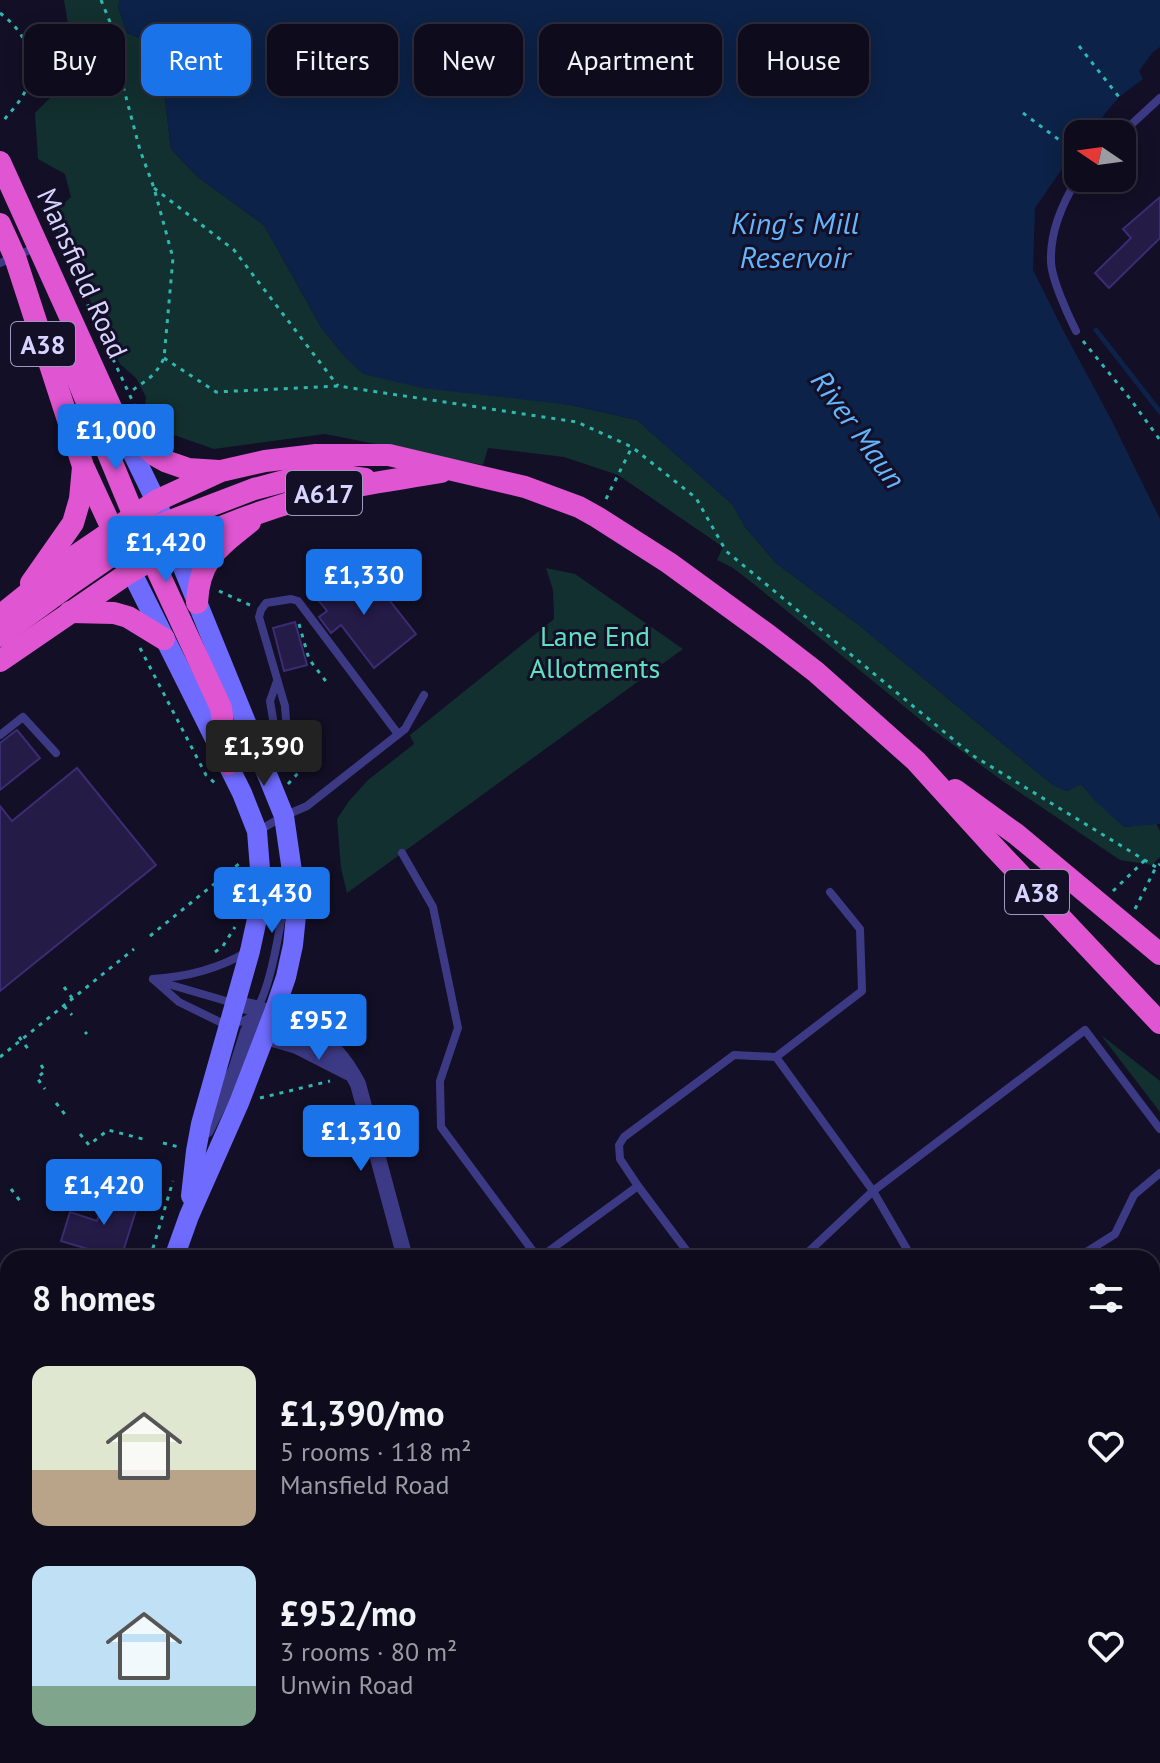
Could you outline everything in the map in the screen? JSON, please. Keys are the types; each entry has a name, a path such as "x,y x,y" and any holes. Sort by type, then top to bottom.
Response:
{"highway":[{"name":"Mansfield Road","path":"0,162 46,241 64,304 118,423"},
{"name":"Mansfield Road","path":"0,224 7,260 83,466 140,537"},
{"path":"64,304 74,371 140,537 221,708 228,764"},
{"path":"118,423 165,461 188,469 221,471"},
{"name":"A38","path":"221,471 265,461 331,455 389,455 525,487 597,517 669,563 768,635 816,672 916,761 1160,1023"},
{"path":"9,610 73,523 80,499 83,466"},
{"name":"A38","path":"386,482 451,470"},
{"name":"A617","path":"0,661 130,572 140,537 156,501 221,471"},
{"path":"0,636 140,537 228,498 292,479 331,474 386,482"},
{"name":"A617","path":"9,610 72,558 140,537 175,549 232,521 263,511 328,492 386,482"},
{"path":"204,595 200,582 213,553 263,511"},
{"path":"70,612 114,613 128,617 164,639"},
{"name":"A38","path":"916,761 1016,834 1156,948"}],"main road":[{"name":"Mansfield Road","path":"118,423 156,501"},
{"path":"175,549 204,595 284,816 297,906 286,977 266,1010 247,1032 189,1150 189,1216"},
{"path":"130,572 242,793 257,831 261,882 260,905 250,951 234,1003 247,1032 239,1103 177,1250"}],"street":[{"path":"234,1003 266,1010 309,1027 332,1046 353,1075 403,1250"},
{"path":"247,1032 297,1046 353,1075"}],"lane":[{"path":"1136,120 1160,98"},
{"path":"1071,192 1057,220 1050,262 1076,331"},
{"path":"7,260 46,241"},
{"path":"283,744 285,706 259,617 266,603 291,599 298,601 398,734"},
{"path":"277,681 270,701 275,731 296,757"},
{"path":"257,831 307,806 405,729 424,695"},
{"path":"0,735 23,717 56,753"},
{"path":"402,853 433,907 458,1028 440,1081 441,1127 532,1250"},
{"path":"686,1250 620,1159 619,1145 624,1137 734,1055 776,1057 862,991 860,929 830,892"},
{"path":"153,979 203,972 250,951"},
{"path":"153,979 234,1003"},
{"path":"153,979 179,1002 247,1032 249,1018 266,1010"},
{"path":"810,1250 873,1191 1085,1030 1160,1129"},
{"path":"776,1057 873,1191 907,1250"},
{"path":"1090,1250 1115,1234 1134,1195 1160,1173"},
{"path":"550,1250 638,1186"}],"path":[{"path":"101,0 110,24"},
{"path":"0,13 24,37"},
{"path":"1079,46 1119,97"},
{"path":"4,120 24,92"},
{"path":"125,94 173,258 164,358 158,371 145,384 129,393"},
{"path":"1023,113 1064,144"},
{"path":"154,188 234,250 338,386"},
{"path":"46,241 62,245 143,425"},
{"path":"1076,331 1160,440"},
{"path":"597,517 632,447"},
{"path":"204,595 254,607 257,603"},
{"path":"298,620 309,659 328,684"},
{"path":"139,645 206,775 224,792"},
{"path":"285,786 299,772 296,757"},
{"path":"150,936 244,860"},
{"path":"1100,904 1145,860"},
{"path":"1126,925 1160,864"},
{"path":"214,953 233,933 238,921"},
{"path":"0,1057 134,949"},
{"path":"64,987 72,998"},
{"path":"64,1005 72,1015"},
{"path":"20,1038 29,1050"},
{"path":"41,1065 45,1071 37,1078 45,1089"},
{"path":"239,1103 353,1075"},
{"path":"56,1103 67,1117"},
{"path":"80,1134 89,1145 108,1130 143,1139"},
{"path":"163,1143 189,1150"},
{"path":"11,1189 23,1205"}],"green space":[{"path":"64,0 120,0 118,7 124,24 68,24"},
{"path":"125,27 127,33 141,38 141,96 165,96 171,149 199,178 264,225 321,327 345,357 363,373 571,405 637,420 732,504 746,528 776,563 860,626 1053,785 1067,791 1081,784 1124,827 1156,823 1160,831 1160,857 1152,865 1120,860 1004,782 933,730 755,585 717,560 723,547 618,475 564,457 488,448 483,465 325,434 214,449 168,433 155,418 144,413 146,397 136,378 120,364 57,230 59,208 71,197 65,174 38,159 35,113 52,96 125,96"},
{"name":"Lane End Allotments","path":"546,568 575,574 683,649 347,893 341,868 337,819 368,780 414,744 410,735 554,619 553,590"},
{"path":"1101,1035 1160,1081 1160,1112"}],"water":[{"name":"King's Mill Reservoir","path":"120,0 1160,0 1160,47 1139,71 1143,79 1119,97 1100,120 1064,120 1064,166 1035,208 1033,270 1160,519 1160,824 1124,827 1081,784 1067,791 1053,785 860,626 776,563 746,528 732,504 637,420 571,405 422,388 363,374 321,327 264,225 199,178 171,149 165,96 251,96 251,24 141,24 141,38 127,33 118,7"}],"building":[{"path":"1160,197 1160,238 1109,288 1095,273 1131,238 1123,229"},
{"path":"354,572 363,583 371,577 416,634 374,668 341,625 331,633 319,617 327,611 311,591 327,578 335,587"},
{"path":"295,622 307,665 284,671 273,628"},
{"path":"17,730 40,758 0,790 0,743"},
{"path":"77,768 156,865 0,991 0,806 12,821"},
{"path":"108,1187 140,1198 124,1250 88,1250 61,1241 70,1212 97,1221"}],"waterway":[{"path":"1096,330 1160,412"}],"water label":[{"name":"River Maun","path":"859,429"}]}
